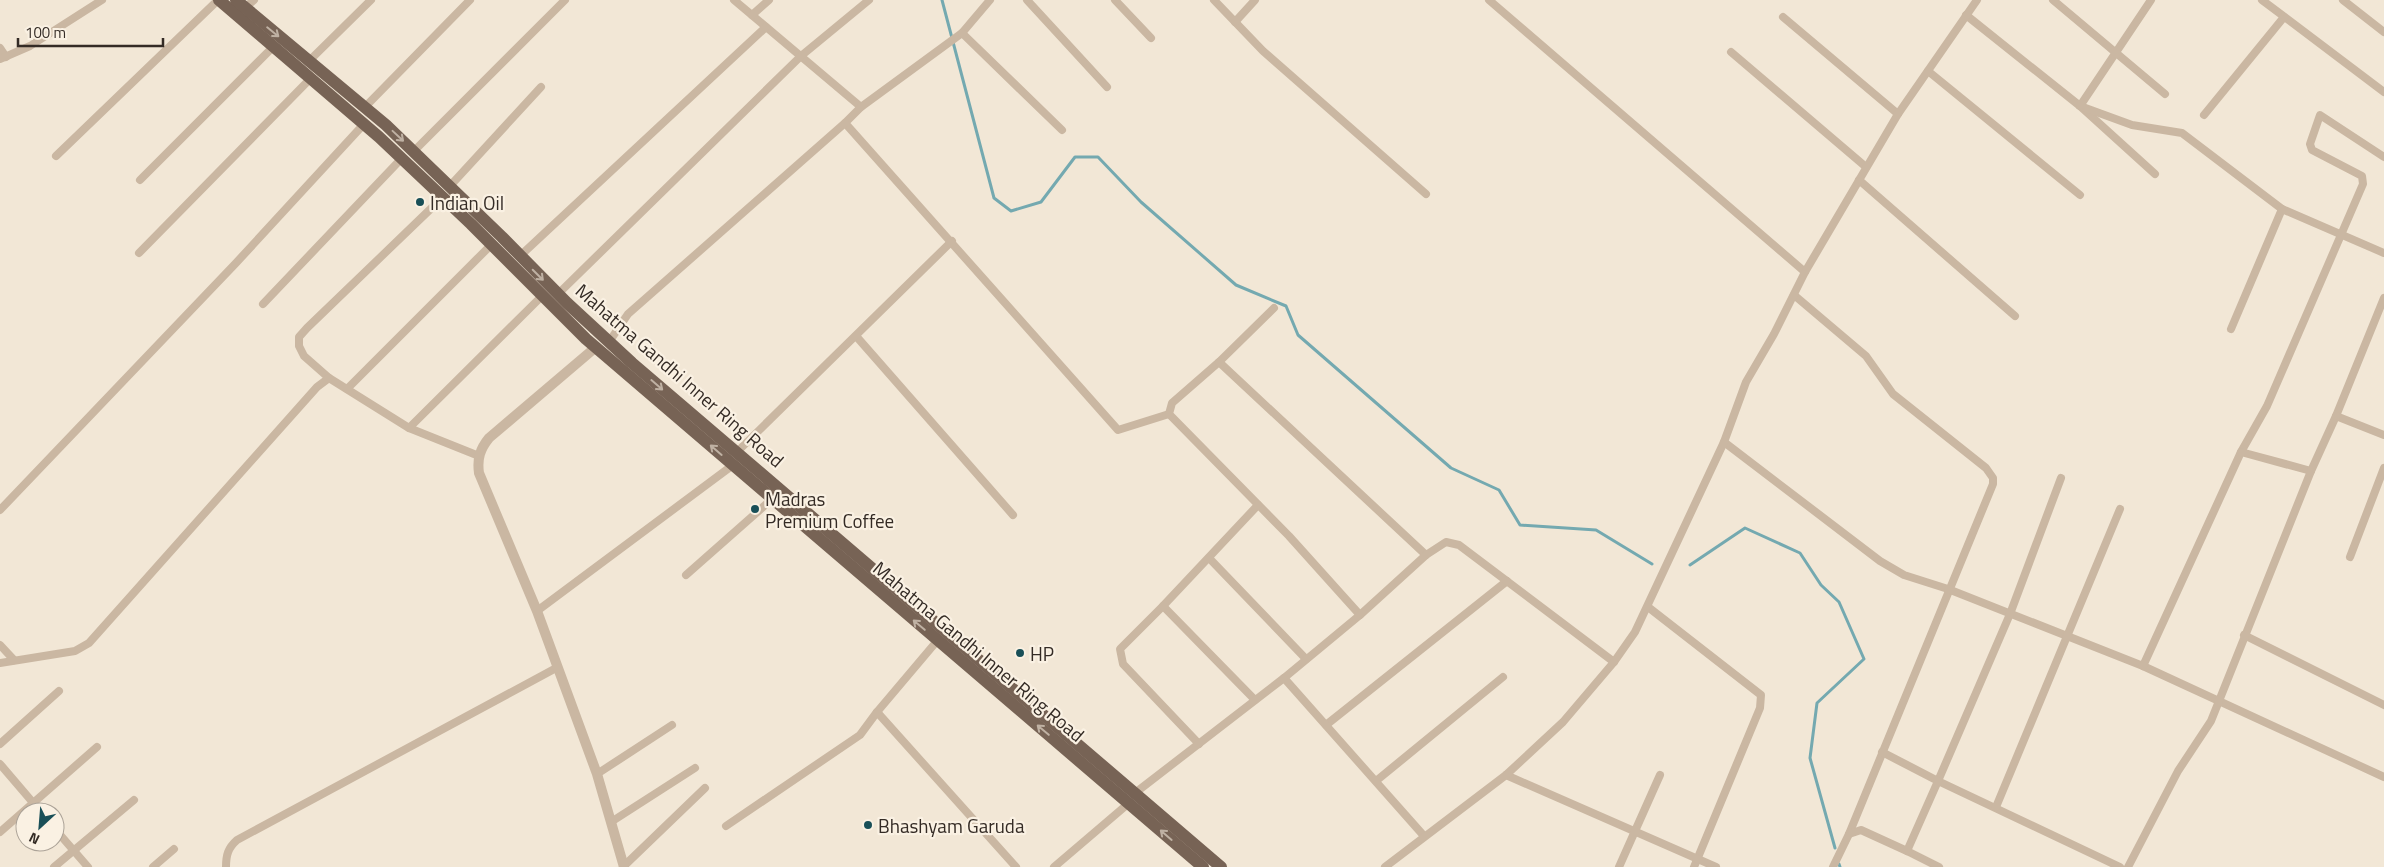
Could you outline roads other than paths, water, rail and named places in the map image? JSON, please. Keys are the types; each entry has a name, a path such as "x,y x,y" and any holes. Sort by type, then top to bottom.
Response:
{"main road":[{"name":"Mahatma Gandhi Inner Ring Road","path":"218,0 274,46 402,158 446,191 520,256 610,342 738,451 1132,798 1203,867"},
{"name":"Mahatma Gandhi Inner Ring Road","path":"245,2 309,61 414,151 491,245 596,347 937,640 1132,798 1222,867"}],"street":[{"path":"0,48 3,58 30,46 102,0"},
{"path":"56,156 218,0"},
{"path":"309,61 372,0"},
{"path":"364,107 470,0"},
{"path":"414,151 564,0"},
{"path":"734,0 861,107"},
{"path":"752,15 769,0"},
{"path":"558,294 801,56 869,0"},
{"path":"610,342 628,314 861,107 959,35 990,0"},
{"path":"1027,0 1107,87"},
{"path":"1115,0 1152,38"},
{"path":"1214,0 1263,52 1426,194"},
{"path":"1235,22 1255,0"},
{"path":"1488,0 1805,272"},
{"path":"1385,867 1506,775 1563,722 1614,662 1635,632 1724,442 1746,382 1805,272 1898,114 1977,0"},
{"path":"2054,0 2165,94"},
{"path":"2262,0 2384,92"},
{"path":"2343,0 2384,32"},
{"path":"2080,106 2150,1"},
{"path":"1966,15 2080,106 2155,174"},
{"path":"2204,115 2284,16"},
{"path":"1782,17 1898,114"},
{"path":"520,256 766,27"},
{"path":"959,35 1062,130"},
{"path":"140,180 274,46"},
{"path":"1730,52 1866,168"},
{"path":"1928,71 2080,195"},
{"path":"139,253 311,78"},
{"path":"479,456 410,428 347,390 329,378 304,356 298,346 299,337 446,191 541,87"},
{"path":"2080,106 2132,125 2182,133 2282,209 2384,254"},
{"path":"2143,666 2241,452 2267,406 2363,184 2362,176 2312,150 2310,144 2320,115 2384,157"},
{"path":"845,123 952,241 1118,430 1169,414"},
{"path":"0,510 236,263 364,124"},
{"path":"263,304 402,158"},
{"path":"1859,180 2015,316"},
{"path":"2230,329 2282,209"},
{"path":"738,451 952,241"},
{"path":"347,390 491,245"},
{"path":"1794,295 1866,356 1893,394 1991,472 1993,484 1948,589 1849,834 1833,867"},
{"path":"410,428 542,296"},
{"path":"2128,867 2178,771 2202,738 2384,298"},
{"path":"1169,414 1172,403 1219,362 1274,308"},
{"path":"856,336 1013,515"},
{"path":"596,347 489,438 479,456 479,473 537,611 558,667 597,774 623,867 705,788"},
{"path":"1219,362 1426,555"},
{"path":"0,663 75,650 89,643 318,387 329,378"},
{"path":"1169,414 1258,504 1360,615"},
{"path":"2336,416 2384,435"},
{"path":"1724,442 1880,561 1904,576 1948,589 2143,666 2384,777"},
{"path":"2241,452 2311,471"},
{"path":"537,611 733,465"},
{"path":"2350,557 2384,468"},
{"path":"1907,851 2010,614 2061,478"},
{"path":"686,575 772,499"},
{"path":"1199,744 1123,664 1120,648 1209,558 1258,504"},
{"path":"1996,807 2120,510"},
{"path":"1054,867 1132,798 1284,678 1360,615 1426,555 1446,542 1455,543 1614,662"},
{"path":"1209,558 1306,660"},
{"path":"1326,725 1507,582"},
{"path":"1163,606 1255,700"},
{"path":"1648,607 1761,695 1760,708 1694,867"},
{"path":"2244,635 2384,705"},
{"path":"726,826 860,735 937,640"},
{"path":"0,645 14,660"},
{"path":"226,867 230,846 237,840 558,667"},
{"path":"1284,678 1424,836"},
{"path":"1376,781 1503,678"},
{"path":"0,744 59,691"},
{"path":"877,712 1016,867"},
{"path":"597,774 672,725"},
{"path":"0,764 33,802 97,747"},
{"path":"1882,752 1938,781 2120,867"},
{"path":"611,822 696,768"},
{"path":"1506,775 1716,867"},
{"path":"1620,867 1660,775"},
{"path":"54,867 134,800"},
{"path":"0,832 15,818"},
{"path":"1849,834 1861,830 1939,867"},
{"path":"65,841 88,867"},
{"path":"153,867 174,849"}],"waterway":[{"path":"942,0 994,198 1011,211 1041,202 1075,157 1098,157 1141,202 1236,285 1286,306 1298,335 1451,468 1499,490 1520,525 1596,530 1652,564"},
{"path":"1690,565 1745,528 1800,553 1821,585 1839,602 1864,659 1817,703 1810,758 1835,848"}],"place":[{"name":"Indian Oil","path":"420,202"},
{"name":"Madras Premium Coffee","path":"755,509"},
{"name":"HP","path":"1020,653"},
{"name":"Bhashyam Garuda","path":"868,825"}]}
